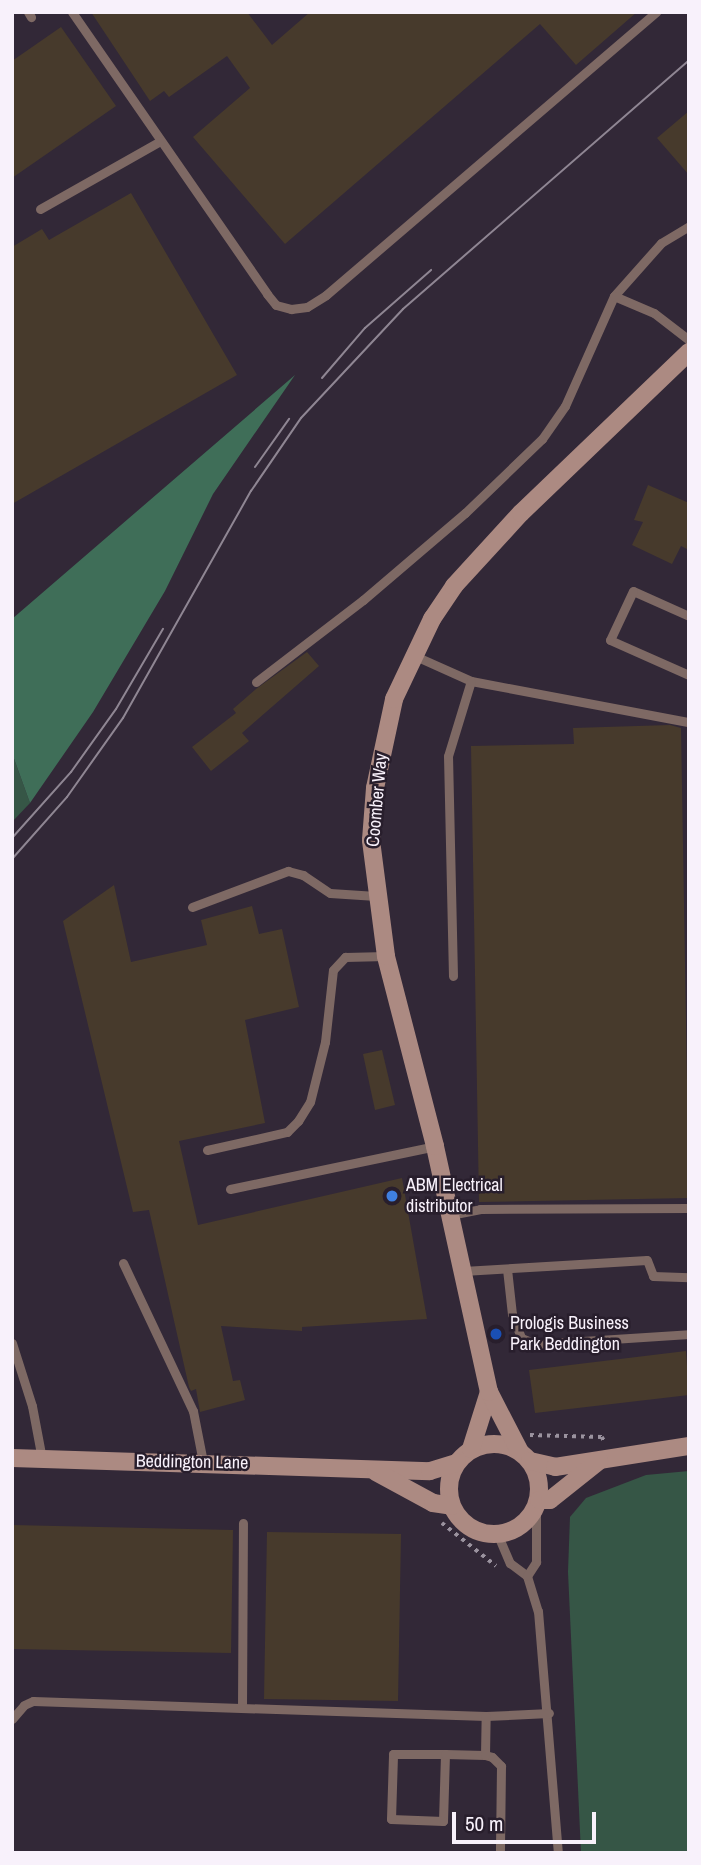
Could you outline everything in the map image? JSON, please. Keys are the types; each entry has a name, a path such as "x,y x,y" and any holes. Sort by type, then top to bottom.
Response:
{"street":[{"name":"Coomber Way","path":"525,1455 489,1392 435,1146 386,956 376,896 371,841 375,788 394,699 432,619 479,555 689,352"},
{"name":"Coomber Way","path":"471,1449 489,1392"},
{"path":"452,1506 448,1485 457,1463 471,1449 499,1443 555,1467 689,1446"},
{"path":"497,1533 523,1525 538,1504 540,1484 525,1455"},
{"path":"538,1504 550,1500 606,1457"},
{"name":"Beddington Lane","path":"12,1458 430,1471 457,1463"},
{"name":"Beddington Lane","path":"370,1470 433,1503 452,1506 471,1528 497,1533"}],"lane":[{"path":"72,12 276,305 307,307 656,12"},
{"path":"40,209 160,141"},
{"path":"256,682 373,592 465,513 542,439 565,406 614,296 660,243 689,226"},
{"path":"614,296 654,313 689,340"},
{"path":"689,616 633,591 610,640 689,674"},
{"path":"413,656 471,681 689,722"},
{"path":"453,976 448,756 471,681"},
{"path":"192,907 288,871 303,875 330,893 376,896"},
{"path":"207,1150 287,1132 298,1121 310,1102 325,1042 333,970 345,957 386,956"},
{"path":"230,1189 435,1146"},
{"path":"450,1215 480,1209 689,1208"},
{"path":"463,1271 647,1260 653,1276 689,1277"},
{"path":"123,1263 193,1411 203,1462"},
{"path":"507,1269 512,1314 521,1338 536,1344 689,1334"},
{"path":"12,1343 32,1406 42,1459"},
{"path":"527,1576 536,1562 538,1504"},
{"path":"242,1708 243,1523"},
{"path":"497,1533 510,1563 527,1576 544,1648 558,1853"},
{"path":"12,1718 24,1704 33,1702 486,1716 549,1713"},
{"path":"485,1755 486,1716"},
{"path":"445,1754 443,1821 391,1819 393,1754 445,1754 485,1755 501,1766 500,1853"}],"path":[{"path":"522,1424 528,1435 602,1437 606,1457"},
{"path":"434,1515 501,1570"}],"green space":[{"path":"295,375 213,494 165,591 93,712 30,803 12,753 12,619"},
{"path":"12,753 30,803 12,822"},
{"path":"689,1471 689,1853 581,1853 568,1572 570,1517 586,1498 646,1475"}],"building":[{"path":"91,12 247,12 272,45 310,12 637,12 576,65 540,24 285,244 193,137 250,88 227,56 169,97 164,91 150,101"},
{"path":"61,27 116,106 12,178 12,61"},
{"path":"689,111 689,175 657,138"},
{"path":"131,193 237,375 12,504 12,247 42,229 49,240"},
{"path":"648,485 689,503 689,550 681,546 672,564 632,545 643,522 634,520"},
{"path":"307,652 319,666 242,733 249,741 211,771 192,747 236,713 233,709 256,689"},
{"path":"670,725 681,728 689,1198 479,1202 471,746 574,744 573,728"},
{"path":"114,885 131,962 207,945 201,920 252,906 259,934 282,929 299,1007 245,1020 265,1123 179,1141 198,1225 402,1178 427,1319 302,1327 302,1331 221,1326 233,1381 240,1380 245,1400 200,1412 196,1389 191,1391 189,1387 149,1210 133,1212 63,921"},
{"path":"382,1050 395,1105 375,1110 363,1054"},
{"path":"686,1351 689,1395 535,1413 529,1370"},
{"path":"12,1525 233,1530 231,1653 12,1649"},
{"path":"267,1532 401,1534 398,1701 264,1699"}],"tram line":[{"path":"12,859 67,797 123,718 251,491 301,418 403,309 689,60"},
{"path":"322,378 365,328 431,270"},
{"path":"255,467 289,419"},
{"path":"12,838 71,772 116,709 163,629"}],"place":[{"name":"ABM Electrical distributor","path":"392,1196"},
{"name":"Prologis Business Park Beddington","path":"496,1334"}]}
